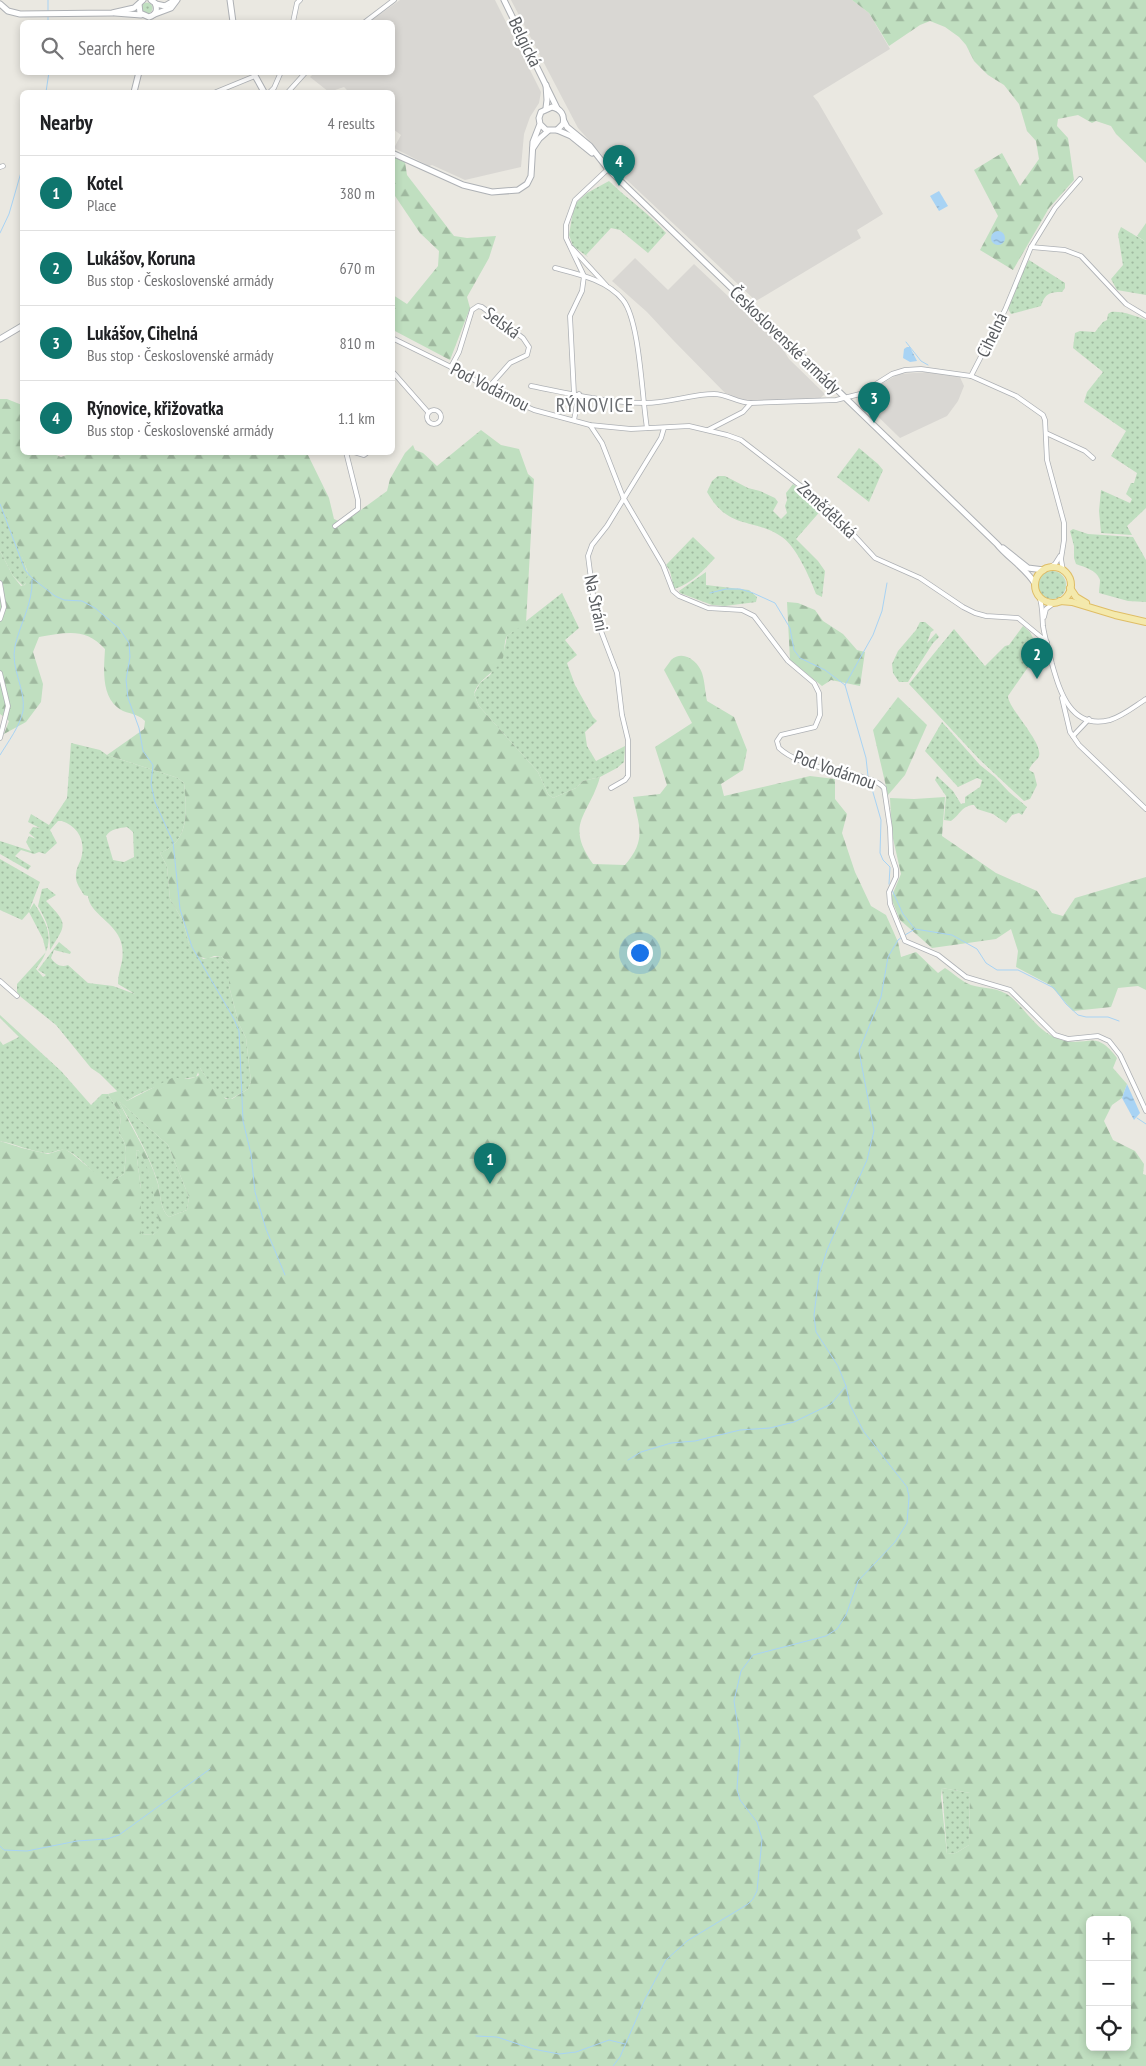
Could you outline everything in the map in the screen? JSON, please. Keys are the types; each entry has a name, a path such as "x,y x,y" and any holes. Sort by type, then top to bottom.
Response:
{"main road":[{"name":"Československé armády","path":"1047,569 1057,568 1063,571"},
{"path":"1035,584 1038,576 1047,569"},
{"path":"1057,602 1067,596 1070,588 1069,578 1063,571"},
{"name":"Československé armády","path":"1035,584 1039,596"},
{"path":"1070,588 1078,599 1098,610"},
{"path":"1039,596 1046,601 1069,601 1146,622"}],"street":[{"path":"154,1 159,6 165,6 176,0"},
{"path":"112,12 149,17 171,8 176,0"},
{"path":"230,0 233,20"},
{"path":"293,20 297,4 300,0"},
{"path":"368,20 394,0"},
{"name":"Belgická","path":"504,0 546,85 562,111"},
{"path":"152,20 156,8 154,1"},
{"path":"0,4 14,13 43,14 112,12 131,9 141,2"},
{"path":"141,2 138,11 145,20"},
{"path":"134,90 138,75"},
{"path":"220,90 252,75"},
{"path":"255,75 263,90"},
{"path":"275,90 280,75"},
{"path":"292,90 304,75"},
{"name":"Belgická","path":"546,85 546,108"},
{"path":"395,154 463,186 502,192 524,188 530,181 533,142 540,124 540,115 546,108 552,107 562,111 564,121 557,130 548,131 539,139 533,149"},
{"name":"Československé armády","path":"564,121 567,127 590,146 596,156"},
{"path":"540,124 548,131"},
{"name":"Československé armády","path":"557,130 571,136 596,156 997,544 1024,566 1033,570 1047,569"},
{"path":"574,420 577,394 570,316 582,291 584,276 568,244 566,225 575,200 608,169"},
{"name":"Cihelná","path":"531,386 643,403 665,402 712,394 724,395 746,403 811,402 836,400 860,394 892,374 905,370 971,376 1005,310 1030,247 1055,208 1080,179"},
{"path":"568,244 608,287 623,299 629,310 637,346 647,428"},
{"path":"1030,247 1065,250 1081,256 1126,304 1146,316"},
{"path":"555,268 584,276 608,287"},
{"name":"Selská","path":"451,367 459,352 472,310 478,306 482,307 523,338 529,347 527,355 510,363 488,388"},
{"path":"0,340 20,327"},
{"name":"Pod Vodárnou","path":"395,339 524,406 590,425 602,443 623,497 663,565 673,591 679,596 708,608 748,612 754,616 788,661 814,683 819,694 818,723 812,729 781,735 777,741 778,748 804,762 873,780 884,788 890,828 891,854 896,869 896,877 889,892 890,904 902,937 912,945 938,955 966,977 1010,990 1055,1035 1068,1039 1098,1036 1109,1041 1120,1055 1146,1111"},
{"path":"395,374 428,412"},
{"path":"971,376 1016,396 1043,416 1047,460 1064,523 1061,559 1063,571"},
{"path":"708,430 743,412 751,403"},
{"name":"Zemědělská","path":"590,425 618,429 689,426 741,440 828,507 876,558 920,578 975,613 986,616 1018,618 1047,642"},
{"name":"Na Stráni","path":"611,788 625,780 628,776 628,740 622,715 617,673 596,618 588,556 592,545 607,526 623,497 661,438 664,428"},
{"path":"1046,433 1088,453 1093,458"},
{"path":"335,526 358,509 357,494 347,455"},
{"name":"Československé armády","path":"997,544 1006,555 1030,576 1035,584"},
{"path":"1047,569 1057,562 1062,549"},
{"path":"0,582 4,607 0,619"},
{"name":"Československé armády","path":"1039,596 1047,642 1062,695 1073,711 1089,719"},
{"path":"1043,619 1046,609 1057,602"},
{"path":"0,673 8,699 7,715 0,738"},
{"path":"1062,695 1065,718 1073,736 1098,764 1146,809"},
{"path":"1073,736 1089,719 1103,721 1118,717 1146,699"},
{"path":"0,981 17,996"}],"shaded area":[{"path":"400,0 495,0 541,92 539,103 530,117 524,134 521,167 465,180 432,165 429,166 395,149 401,135 395,130 395,90 347,90 344,87 326,90 310,77 312,75 395,75 395,20 372,20"},
{"path":"511,0 852,0 869,13 890,49 813,96 883,214 857,230 861,238 756,301 614,168 578,128"},
{"path":"635,258 668,290 694,264 781,346 789,359 825,394 817,401 747,402 728,396 647,312 612,281"},
{"path":"930,372 959,375 964,386 958,401 947,416 900,438 858,397 899,374"}],"green space":[{"path":"852,0 1146,0 1146,163 1116,134 1111,126 1096,121 1092,123 1078,115 1058,119 1057,126 1068,138 1074,180 1049,208 1013,270 980,250 998,216 974,170 1002,153 1020,186 1039,159 1036,141 1027,131 1019,104 1004,85 988,75 974,61 966,45 959,37 945,27 930,21 920,25 889,46 869,13"},
{"path":"147,2 153,8 147,14 141,8"},
{"path":"395,158 405,162 407,175 454,236 467,238 496,236 489,258 467,297 470,308 450,360 395,331 395,296 407,304 438,266 439,251 420,233 395,196"},
{"path":"609,181 666,233 648,253 620,230 611,228 586,255 588,257 573,246 569,235 576,203 587,193"},
{"path":"1146,223 1146,242 1137,236"},
{"path":"1121,227 1146,242 1146,295 1117,290 1111,279 1123,265 1118,234"},
{"path":"1029,260 1065,283 1065,288 1062,292 1048,294 1041,306 1011,314 1007,307 1019,277"},
{"path":"1111,312 1133,315 1146,320 1146,508 1127,526 1132,535 1101,533 1099,511 1101,490 1130,503 1132,499 1126,494 1131,483 1134,483 1137,473 1111,456 1126,431 1084,402 1087,392 1103,372 1073,348 1075,333 1080,331 1095,332 1107,320 1108,314"},
{"path":"0,399 7,399 20,404 20,455 56,455 61,457 67,455 308,455 329,498 334,519 343,523 387,491 390,479 405,453 413,445 415,450 423,453 437,466 481,430 501,445 519,449 528,474 534,479 526,623 507,636 502,660 479,684 474,694 479,706 538,772 548,794 553,798 576,788 583,781 600,777 580,829 580,839 593,864 625,865 636,848 640,833 633,797 660,794 667,785 655,747 692,723 664,670 671,660 676,657 685,656 697,664 702,673 707,701 734,717 747,750 743,770 721,784 724,796 810,776 835,779 835,799 847,814 842,833 855,872 871,906 886,915 898,942 901,957 916,952 938,973 945,968 968,984 1002,991 1011,997 1039,1026 1052,1036 1069,1041 1096,1041 1102,1043 1117,1058 1113,1068 1127,1084 1122,1098 1112,1105 1104,1121 1113,1140 1135,1151 1144,1164 1143,1174 1146,1175 1146,2066 0,2066 0,1141 48,1154 64,1149 102,1178 113,1181 124,1174 126,1148 119,1134 121,1116 108,1094 118,1091 127,1101 174,1077 180,1079 194,1078 199,1075 197,1069 200,1068 214,1089 226,1099 232,1099 248,1089 251,1082 246,1038 239,1024 229,986 229,963 221,956 207,959 195,955 189,944 183,921 170,899 167,866 160,853 170,848 182,833 186,814 184,783 178,778 107,755 144,729 145,721 120,709 112,702 108,695 105,680 105,649 98,642 82,634 66,633 39,637 33,652 43,684 41,702 26,722 4,734 9,721 0,714 0,551 13,576 21,586 25,585 28,575 3,507 0,506","holes":["119,1101 168,1145 189,1197 187,1210 169,1217 163,1209 153,1170","138,1150 147,1166 161,1228 153,1235 141,1234 141,1189 136,1151","942,1788 970,1793 969,1845 956,1853 947,1854 941,1797"]},
{"path":"859,448 883,470 869,502 837,477"},
{"path":"718,476 725,476 748,488 775,498 778,502 773,511 781,519 787,513 785,506 787,500 786,493 793,484 823,508 796,539 818,561 825,571 822,597 816,594 802,563 787,541 771,531 733,518 724,513 715,504 707,492 712,481"},
{"path":"0,506 3,506 27,572 28,579 23,586 13,576 0,551"},
{"path":"1073,529 1088,534 1133,537 1146,560 1146,602 1128,601 1099,593 1100,580 1096,574 1090,569 1076,564 1070,531"},
{"path":"693,537 715,558 692,580 674,589 670,571 666,565"},
{"path":"1052,571 1062,575 1066,585 1062,595 1052,599 1042,595 1038,585 1042,575"},
{"path":"706,572 706,585 749,590 757,597 756,602 725,606 712,605 680,593 679,591"},
{"path":"562,593 579,628 565,640 577,655 567,663 575,685 597,721 585,732 587,746 596,761 625,746 624,762 617,768 600,777 583,781 576,788 553,798 548,794 538,772 479,706 474,694 480,683 490,675 504,651 507,636"},
{"path":"787,602 798,603 815,610 823,621 843,634 857,650 865,652 860,686 831,680 822,686 790,660"},
{"path":"920,622 925,622 934,630 931,632 927,643 936,633 939,637 933,643 908,682 899,682 893,673 892,664 898,651 916,630"},
{"path":"1023,626 1030,632 1033,638 1033,660 1008,696 1037,745 1039,752 1038,758 1029,770 1034,773 1037,785 1030,799 1024,801 979,759 909,684 954,629 985,666 1005,646 1009,645"},
{"path":"898,697 927,725 905,775 888,795 873,730"},
{"path":"942,722 980,765 1027,807 1022,815 1019,813 1012,815 1006,823 993,814 970,805 964,808 951,821 944,820 946,796 935,780 937,776 953,791 961,804 965,803 965,797 980,787 982,780 977,778 958,787 925,751"},
{"path":"71,743 100,750 107,755 178,778 184,783 186,804 182,833 170,848 160,853 167,866 170,899 183,921 189,944 203,959 221,956 229,963 229,986 239,1024 246,1038 251,1082 248,1089 231,1099 221,1096 213,1088 200,1068 196,1077 160,1085 127,1101 100,1074 91,1068 56,1025 21,997 17,992 17,984 46,952 36,969 43,977 46,975 38,970 59,942 71,952 70,954 54,950 51,958 56,964 61,966 68,965 88,983 113,986 135,994 118,984 123,954 118,935 93,908 88,896 84,895 77,883 76,872 83,847 77,831 68,824 58,821 50,830 57,843 45,854 39,852 34,854 21,850 15,856 31,866 28,870 0,854 0,841 31,851 26,842 29,836 36,839 29,833 33,827 40,828 28,822 31,814 49,825 67,798","holes":["124,827 133,832 134,857 124,862 113,860 106,836 113,830"]},
{"path":"945,797 942,836 996,873 1037,891 1052,913 1063,916 1075,898 1146,877 1146,990 1138,986 1118,988 1111,1007 1073,1011 1050,985 1016,967 1018,951 1011,929 996,939 932,948 900,920 891,898 901,874 892,834 890,798"},
{"path":"0,859 40,882 29,911 34,903 44,920 48,935 46,952 43,939 29,912 22,920 0,910"},
{"path":"47,888 56,895 46,901 63,924 60,935 50,950 48,927 38,906 42,889"},
{"path":"0,1015 61,1071 91,1105 102,1094 108,1094 121,1116 119,1134 126,1148 124,1174 108,1182 68,1151 62,1150 46,1153 0,1141 0,1041 3,1045 19,1037 0,1018"},
{"path":"118,1100 168,1145 189,1197 187,1210 169,1217 163,1209 157,1180 149,1159"},
{"path":"138,1150 147,1166 162,1228 153,1235 141,1234 141,1189 136,1151"},
{"path":"942,1788 970,1793 969,1845 956,1853 947,1854"}],"water":[{"path":"939,191 948,206 939,211 930,196"},
{"path":"995,231 1001,231 1005,238 1001,245 995,245 991,241 991,235"},
{"path":"910,347 917,361 910,362 903,358 904,349"},
{"path":"1127,1084 1140,1113 1134,1120 1122,1098"}],"waterway":[{"path":"48,0 48,12"},
{"path":"46,90 49,75"},
{"path":"0,233 9,214 20,176"},
{"path":"906,342 921,361 928,365"},
{"path":"0,504 25,570 32,578 55,596 64,600 82,601 95,608 119,628 129,643 130,657 126,680 128,698 139,728 143,751 153,765 151,784 155,802 173,842 180,909 192,947 239,1031 243,1121 251,1154 255,1192 266,1229 285,1275"},
{"path":"0,755 17,728 23,711 22,695 14,654 32,589 32,580"},
{"path":"845,685 873,635 882,611 887,583"},
{"path":"710,593 726,589 740,589 775,603 790,628 794,650 800,658 825,670 845,685 866,758 868,776"},
{"path":"870,782 881,820 880,853 883,860 890,867 889,884"},
{"path":"892,890 903,914 915,929 952,935 977,949 986,963 997,970 1018,970 1054,988 1066,1004 1078,1015 1108,1017 1119,1021"},
{"path":"905,935 915,929"},
{"path":"613,2066 620,2057 645,1999 666,1960 687,1941 748,1904 757,1891 762,1839 757,1822 740,1800 737,1789 740,1741 734,1701 741,1671 753,1655 826,1636 837,1629 846,1615 858,1581 895,1542 907,1523 909,1497 907,1487 864,1432 850,1405 846,1386 838,1366 816,1332 814,1315 819,1275 827,1250 867,1160 874,1131 859,1051 881,997 888,957 898,940 902,937"},
{"path":"1137,1118 1146,1124"},
{"path":"628,1460 641,1452 671,1443 695,1441 740,1430 770,1428 794,1422 831,1404 846,1386"},
{"path":"0,1846 4,1850 27,1851 77,1841 107,1839 119,1835 210,1769"},
{"path":"476,2036 497,2037 533,2049 559,2054 576,2052 609,2040 625,2044"}],"place":[{"name":"Rýnovice, křižovatka","path":"619,186"},
{"name":"Lukášov, Cihelná","path":"874,423"},
{"name":"Lukášov, Koruna","path":"1037,679"},
{"name":"Kotel","path":"490,1184"}],"district":[{"name":"RÝNOVICE","path":"595,405"}]}
